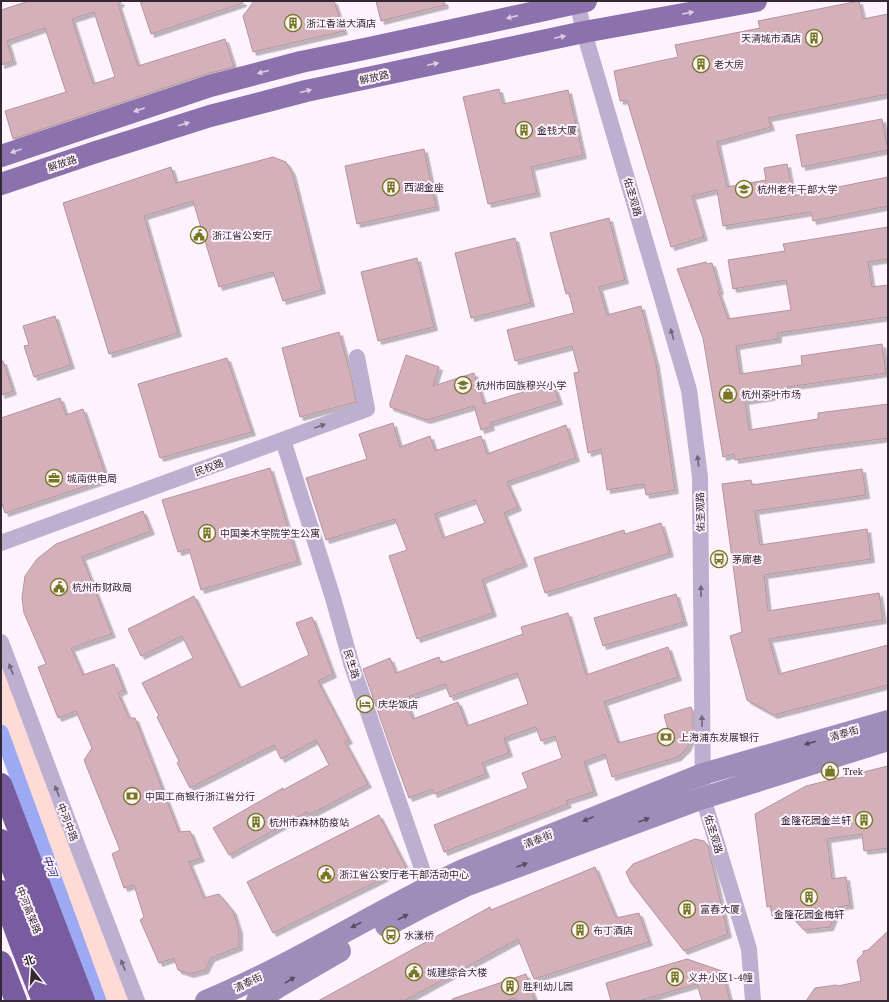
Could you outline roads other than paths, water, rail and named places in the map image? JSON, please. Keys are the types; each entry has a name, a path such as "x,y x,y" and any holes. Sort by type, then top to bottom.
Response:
{"highway":[{"path":"1,784 84,1001"},
{"name":"中河高架路","path":"1,840 65,1001"},
{"name":"中河高架路","path":"1,891 44,1001"},
{"path":"1,962 16,1001"}],"main road":[{"name":"解放路","path":"1,184 210,116 306,91 584,32 756,1"},
{"path":"1,156 210,86 301,62 580,2"},
{"name":"清泰街","path":"206,1001 277,968 428,886 462,870 703,774 888,721"},
{"name":"清泰街","path":"257,1001 328,957 465,886 703,798 888,740"},
{"path":"1,806 48,934 75,1001"},
{"path":"1,919 32,1001"}],"street":[{"name":"佑圣观路","path":"580,2 584,32 689,390 700,477 703,798 749,949 753,1001"},
{"name":"民权路","path":"1,543 367,409 357,358"},
{"name":"民生路","path":"283,440 333,598 352,666 428,886"},
{"name":"中河中路","path":"1,642 137,1001"}],"waterway":[{"name":"中河","path":"1,732 99,1001"}],"place":[{"name":"浙江香溢大酒店","path":"293,23"},
{"name":"天清城市酒店","path":"814,38"},
{"name":"老大房","path":"701,64"},
{"name":"金钱大厦","path":"524,130"},
{"name":"西湖金座","path":"391,187"},
{"name":"杭州老年干部大学","path":"744,189"},
{"name":"浙江省公安厅","path":"199,235"},
{"name":"杭州市回族穆兴小学","path":"463,385"},
{"name":"杭州茶叶市场","path":"728,394"},
{"name":"城南供电局","path":"54,478"},
{"name":"中国美术学院学生公寓","path":"207,533"},
{"name":"茅廊巷","path":"719,559"},
{"name":"杭州市财政局","path":"59,587"},
{"name":"庆华饭店","path":"365,704"},
{"name":"上海浦东发展银行","path":"666,737"},
{"name":"Trek","path":"830,771"},
{"name":"中国工商银行浙江省分行","path":"132,796"},
{"name":"金隆花园金兰轩","path":"864,820"},
{"name":"杭州市森林防疫站","path":"256,822"},
{"name":"浙江省公安厅老干部活动中心","path":"326,874"},
{"name":"金隆花园金梅轩","path":"809,897"},
{"name":"富春大厦","path":"687,909"},
{"name":"布丁酒店","path":"580,930"},
{"name":"水漾桥","path":"391,935"},
{"name":"城建综合大楼","path":"414,972"},
{"name":"义井小区1-4幢","path":"675,977"},
{"name":"胜利幼儿园","path":"510,986"}]}
